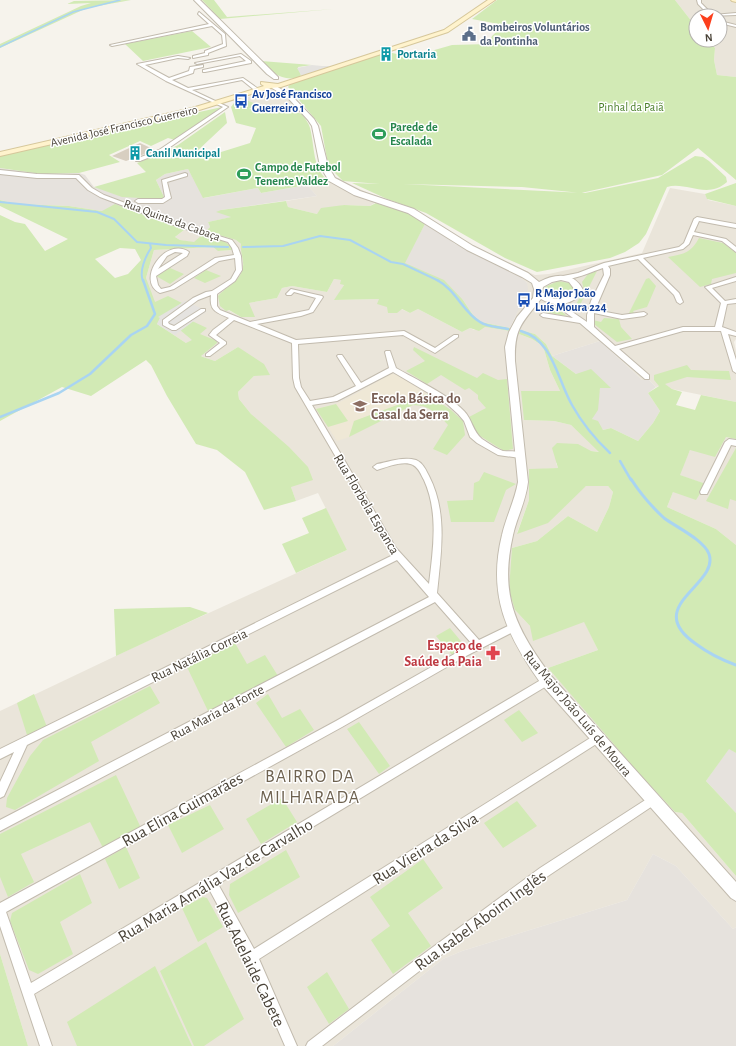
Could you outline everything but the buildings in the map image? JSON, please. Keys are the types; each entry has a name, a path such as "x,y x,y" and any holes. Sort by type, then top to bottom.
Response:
{"main road":[{"path":"247,94 264,81 281,81 306,77 446,32 492,0"},
{"path":"264,81 264,84 272,87"},
{"name":"Avenida José Francisco Guerreiro","path":"0,154 219,104 272,87 281,81"}],"street":[{"path":"197,0 265,69 281,81 290,97 311,118 315,126 324,166 328,175 332,179 357,193 411,211 470,248 525,274 535,282 541,296 553,301 591,328 647,377"},
{"path":"699,0 699,3 704,8"},
{"path":"168,80 197,62 207,54 206,52 225,45 224,35 199,13"},
{"path":"112,45 212,25"},
{"path":"205,71 249,62 236,50"},
{"path":"197,62 241,55"},
{"path":"138,160 167,148 226,107 168,80 140,64 178,57 188,58 197,62 210,75"},
{"path":"264,81 266,75 265,69"},
{"path":"214,79 218,83"},
{"path":"188,89 243,79 255,88"},
{"path":"272,87 290,97"},
{"name":"Rua Quinta da Cabaça","path":"0,172 37,176 76,176 102,196 184,227 230,241 234,245 238,256"},
{"path":"138,201 163,201 168,198 164,181 185,175"},
{"path":"538,290 544,282 555,278 579,275 604,265 681,248 686,244 698,219 736,226"},
{"path":"691,233 724,240 736,250"},
{"path":"153,275 185,255 186,252 179,250 168,253 159,260 153,275 155,285 160,291 165,290 217,259 238,256 239,270 233,280 214,293 206,293 189,304 165,321 166,325 174,329 203,310"},
{"path":"640,258 677,294 680,302"},
{"path":"591,328 590,318 592,306 607,275 607,269 604,265"},
{"path":"525,274 569,280 578,287"},
{"path":"575,316 571,305 572,298 578,293 579,275"},
{"path":"736,279 708,286 724,303 721,329 736,371"},
{"path":"189,304 200,293 211,287 221,288"},
{"path":"248,324 277,317 311,312 320,297 292,290 289,294"},
{"name":"Rua Major João Luís de Moura","path":"538,290 537,299 517,322 513,332 510,354 522,490 507,536 502,586 507,614 520,644 547,681 736,893"},
{"path":"214,293 214,307 218,311 295,342 404,333 435,351 456,336"},
{"name":"Rua Major João Luís de Moura","path":"525,314 540,304 553,301 567,301 572,298"},
{"path":"724,303 736,301"},
{"path":"592,311 622,317 644,314"},
{"path":"543,315 583,322"},
{"path":"208,355 224,343 212,335 215,331 233,318"},
{"path":"614,348 683,329 721,329 736,334"},
{"name":"Rua Florbela Espanca","path":"295,342 296,378 298,387 398,556 433,597 478,645"},
{"path":"388,352 393,369 455,407 467,420 473,435 480,441 500,453 520,455"},
{"path":"340,356 360,387"},
{"path":"308,404 335,398 360,387 393,369"},
{"path":"704,492 733,443"},
{"path":"377,467 406,461 413,462 420,466 432,486 438,531 433,597"},
{"name":"Rua Natália Correia","path":"0,754 398,556"},
{"name":"Rua Maria da Fonte","path":"0,826 433,597"},
{"name":"Rua Elina Guimarães","path":"0,909 333,727 478,645 512,628"},
{"name":"Rua Maria Amália Vaz de Carvalho","path":"27,992 547,681"},
{"name":"Rua Vieira da Silva","path":"252,957 598,738"},
{"path":"0,793 24,742"},
{"name":"Rua Isabel Aboim Inglês","path":"312,1046 544,872 653,800"},
{"name":"Rua Adelaide Cabete","path":"211,883 252,957 291,1046"},
{"path":"0,909 46,1046"}],"shaded area":[{"path":"675,0 736,0 736,77 717,75 714,60 715,48 728,48 728,8 688,8 688,17"},
{"path":"312,65 331,66 300,77 301,75 297,68"},
{"path":"271,88 280,91 293,104 289,105 294,109 285,112 274,108 262,111 248,108 255,104 244,99"},
{"path":"0,168 41,174 79,173 85,175 94,187 164,197 156,180 165,174 188,169 204,198 258,188 261,193 307,185 317,196 221,210 232,217 208,222 210,227 202,235 167,224 102,211 69,206 16,204 0,200"},
{"path":"339,178 381,199 370,206 344,205 317,214 288,207 286,201 317,196 307,185"},
{"path":"670,188 705,194 708,200 736,206 736,339 734,342 736,351 736,402 672,389 664,384 656,387 649,380 642,380 600,341 552,356 546,344 535,334 520,330 519,334 532,339 543,346 550,370 560,391 554,392 524,420 554,421 571,425 600,452 591,451 556,463 558,468 529,470 529,500 517,533 586,486 608,486 613,492 609,507 597,532 568,516 537,541 512,548 515,610 530,626 584,621 598,650 548,668 675,812 682,813 736,876 736,927 733,929 676,866 653,854 627,900 462,951 443,959 333,1046 28,1046 0,954 0,711 143,643 347,550 318,493 296,501 276,446 239,399 238,392 254,376 238,347 215,361 203,357 186,343 157,324 146,278 154,250 213,247 219,251 232,250 180,240 175,237 184,230 202,235 206,231 236,240 241,244 243,266 234,283 225,289 228,310 241,317 249,303 277,298 282,288 292,286 327,292 334,279 342,280 344,285 335,300 379,299 410,313 418,309 462,332 470,328 474,330 485,327 510,331 527,283 512,273 515,266 535,275 549,274 642,253"},
{"path":"426,222 455,244 519,276 527,283 528,289 510,328 481,322 473,315 463,300 404,263"},
{"path":"185,301 207,311 175,335 157,324 160,318 158,317"},
{"path":"600,341 642,380 649,380 656,387 648,393 660,411 653,423 638,441 611,428 603,430 592,419 600,388 610,388 576,374 552,356"},
{"name":"Escola Básica do Casal da Serra","path":"391,374 399,375 427,394 355,421 349,437 337,441 316,409 336,404"},
{"path":"726,437 736,439 736,545 716,529 667,507 673,492 705,484 679,475 690,450"},
{"path":"729,748 736,753 736,813 706,781"},
{"path":"653,854 676,866 733,929 736,927 736,1046 333,1046 443,959 462,951 627,900"}],"green space":[{"path":"131,0 87,8 0,48 0,44 81,6 91,3 67,4 74,1"},
{"path":"202,0 214,0 227,17 334,9 220,19"},
{"name":"Pinhal da Paiã","path":"497,0 675,0 688,17 688,48 715,48 714,60 717,75 736,77 736,180 698,148 662,175 582,193 658,178 695,156 703,157 709,161 726,177 727,182 712,190 682,186 667,187 646,234 639,243 625,252 610,258 537,272 505,258 426,213 387,199 352,183 380,184 343,181 332,170 327,159 321,126 288,87 290,84 388,52 410,57 452,45 489,44 492,36 504,25 472,19","holes":["403,184 522,187 577,193"]},
{"path":"192,31 211,47 143,61 125,44"},
{"path":"261,61 312,65 298,67 301,75 300,77 288,78 274,73"},
{"path":"244,99 256,104 249,109 262,111 274,108 285,112 294,109 293,111 302,114 308,123 312,135 317,164 324,176 329,181 261,193 258,188 203,198 188,169 165,174 156,180 164,197 161,199 122,197 94,187 146,172 137,163 178,145 225,112 227,123 194,154 205,157 250,143 256,128 236,123 231,107 234,103"},
{"path":"222,107 175,140 168,138 151,146 140,141 109,155 120,162 79,173 41,174 0,168 0,156"},
{"path":"736,183 736,206 707,199 705,194"},
{"path":"0,200 16,204 69,206 102,211 115,204 184,230 175,237 180,240 194,242 202,235 227,243 232,250 218,251 213,247 154,250 146,278 155,302 168,296 182,303 160,318 157,324 186,343 192,340 180,330 192,321 207,328 200,334 217,341 217,343 201,356 215,361 238,347 264,364 270,375 254,376 238,392 239,399 251,414 289,447 308,467 313,480 291,487 296,501 264,510 245,472 217,450 196,444 167,396 151,365 146,360 91,396 62,387 0,421 0,215 15,222 25,224 45,251 68,239 0,206","holes":["120,248 135,249 141,260 128,274 115,278 95,259"]},
{"path":"286,201 288,207 317,214 321,208 344,205 370,206 376,203 414,215 426,222 405,263 444,280 463,300 473,315 481,322 510,328 510,331 485,327 479,331 470,328 462,332 418,309 410,313 402,309 397,313 388,313 387,307 377,304 379,299 334,300 344,285 340,284 341,280 334,279 327,292 292,286 282,288 277,298 249,303 255,317 241,317 229,310 226,311 220,306 218,296 236,280 241,272 243,264 241,244 236,240 206,231 210,227 208,222 231,217 216,212 221,210"},
{"path":"699,238 723,243 736,253 736,273 712,279 711,284 700,287 668,257 690,250"},
{"path":"170,268 184,274 170,284 156,276"},
{"path":"206,270 221,276 205,283 194,278"},
{"path":"597,271 578,309 582,312 577,312 574,308 584,290 582,282 588,274"},
{"path":"649,278 656,286 647,307 633,311 635,314 628,315 646,279"},
{"path":"558,281 569,283 574,288 574,292 566,297 558,299 550,298 543,291 545,287"},
{"path":"546,306 558,308 567,316 538,311"},
{"path":"604,318 619,319 621,327 632,339 617,342 594,324 593,320 601,322"},
{"path":"520,330 535,334 546,344 552,356 576,374 591,369 611,388 600,388 598,410 592,419 598,421 603,430 611,428 638,441 653,423 660,411 648,393 659,386 654,380 654,375 687,365 691,370 729,371 731,380 687,377 665,384 672,389 682,392 676,405 695,410 701,395 736,402 736,439 726,437 715,457 690,450 680,475 706,484 696,500 673,492 667,507 716,529 736,545 736,753 729,749 706,781 736,813 736,876 682,813 675,812 638,772 548,668 598,650 584,622 533,641 530,626 515,610 509,590 512,548 537,541 568,516 597,532 609,507 613,492 608,486 586,486 548,523 517,534 529,500 529,469 558,468 552,448 557,443 578,444 591,451 599,452 571,425 554,421 524,420 521,391 560,391 550,370 543,346 532,339 519,334"},
{"path":"414,347 477,378 483,373 498,380 507,379 513,449 504,451 477,434 469,417 486,408 478,399 478,395 469,388 465,390 441,375 427,384 406,371 425,361 413,350"},
{"path":"427,394 451,410 463,421 465,435 447,455 433,449 448,425 433,411 419,405 413,405 349,437 354,421"},
{"path":"336,404 348,421 328,427 316,409"},
{"path":"736,448 736,501 730,499 728,509 706,501"},
{"path":"484,472 516,484 506,490 494,522 451,522 447,501 473,500 474,483 479,481"},
{"path":"326,508 347,550 296,573 282,544 309,533 302,518"},
{"path":"190,607 208,613 116,656 114,609"},
{"path":"450,628 465,646 452,655 436,636"},
{"path":"235,643 247,664 265,655 278,676 208,711 187,667"},
{"path":"150,686 160,703 91,742 99,761 15,810 6,807 7,798 30,756 43,740"},
{"path":"34,694 47,727 27,735 17,703"},
{"path":"268,694 282,718 300,709 314,730 286,747 256,703"},
{"path":"519,710 538,733 522,742 504,720"},
{"path":"359,722 390,766 379,774 347,729"},
{"path":"116,775 141,828 103,848 90,822 21,854 34,882 8,897 0,877 0,834"},
{"path":"282,798 297,822 261,844 246,819"},
{"path":"517,801 537,826 503,848 484,823"},
{"path":"210,805 224,829 182,853 168,825"},
{"path":"126,847 140,878 119,889 105,859"},
{"path":"286,850 300,877 238,913 229,895 230,884"},
{"path":"423,859 443,888 408,913 431,946 393,974 371,940 390,926 370,897"},
{"path":"80,874 92,903 60,922 73,954 38,974 29,970 10,921 12,913"},
{"path":"203,897 207,898 223,927 198,942 182,908"},
{"path":"206,942 244,1019 204,1046 194,1046 160,971"},
{"path":"0,954 28,1046 0,1046"},
{"path":"155,966 192,1046 77,1046 67,1022"},
{"path":"327,972 349,1009 329,1024 307,987"}],"waterway":[{"path":"0,47 73,12 120,0"},
{"path":"0,202 97,212 114,219 137,242 166,245 228,247"},
{"path":"243,247 283,246 320,236 350,240 391,262 403,264 438,280"},
{"path":"143,281 142,269 151,248 150,244"},
{"path":"0,417 59,393 90,374 131,335 147,326 155,314 143,280"},
{"path":"438,280 449,289 474,318 483,324 508,329"},
{"path":"521,331 532,336 547,352 576,412 589,430 610,453"},
{"path":"620,461 631,480"},
{"path":"631,479 646,499 664,518 696,539 702,544 709,554 709,565 704,576 686,596 679,607 676,618 681,630 696,644 715,656 736,665"}],"place":[{"name":"Bombeiros Voluntários da Pontinha","path":"469,34"},
{"name":"Portaria","path":"386,54"},
{"name":"Av José Francisco Guerreiro 1","path":"241,101"},
{"name":"Parede de Escalada","path":"379,134"},
{"name":"Canil Municipal","path":"135,153"},
{"name":"Campo de Futebol Tenente Valdez","path":"244,174"},
{"name":"R Major João Luís Moura 224","path":"524,300"},
{"name":"Escola Básica do Casal da Serra","path":"360,406"},
{"name":"Espaço de Saúde da Paia","path":"493,653"}],"district":[{"name":"BAIRRO DA MILHARADA","path":"310,786"}]}
